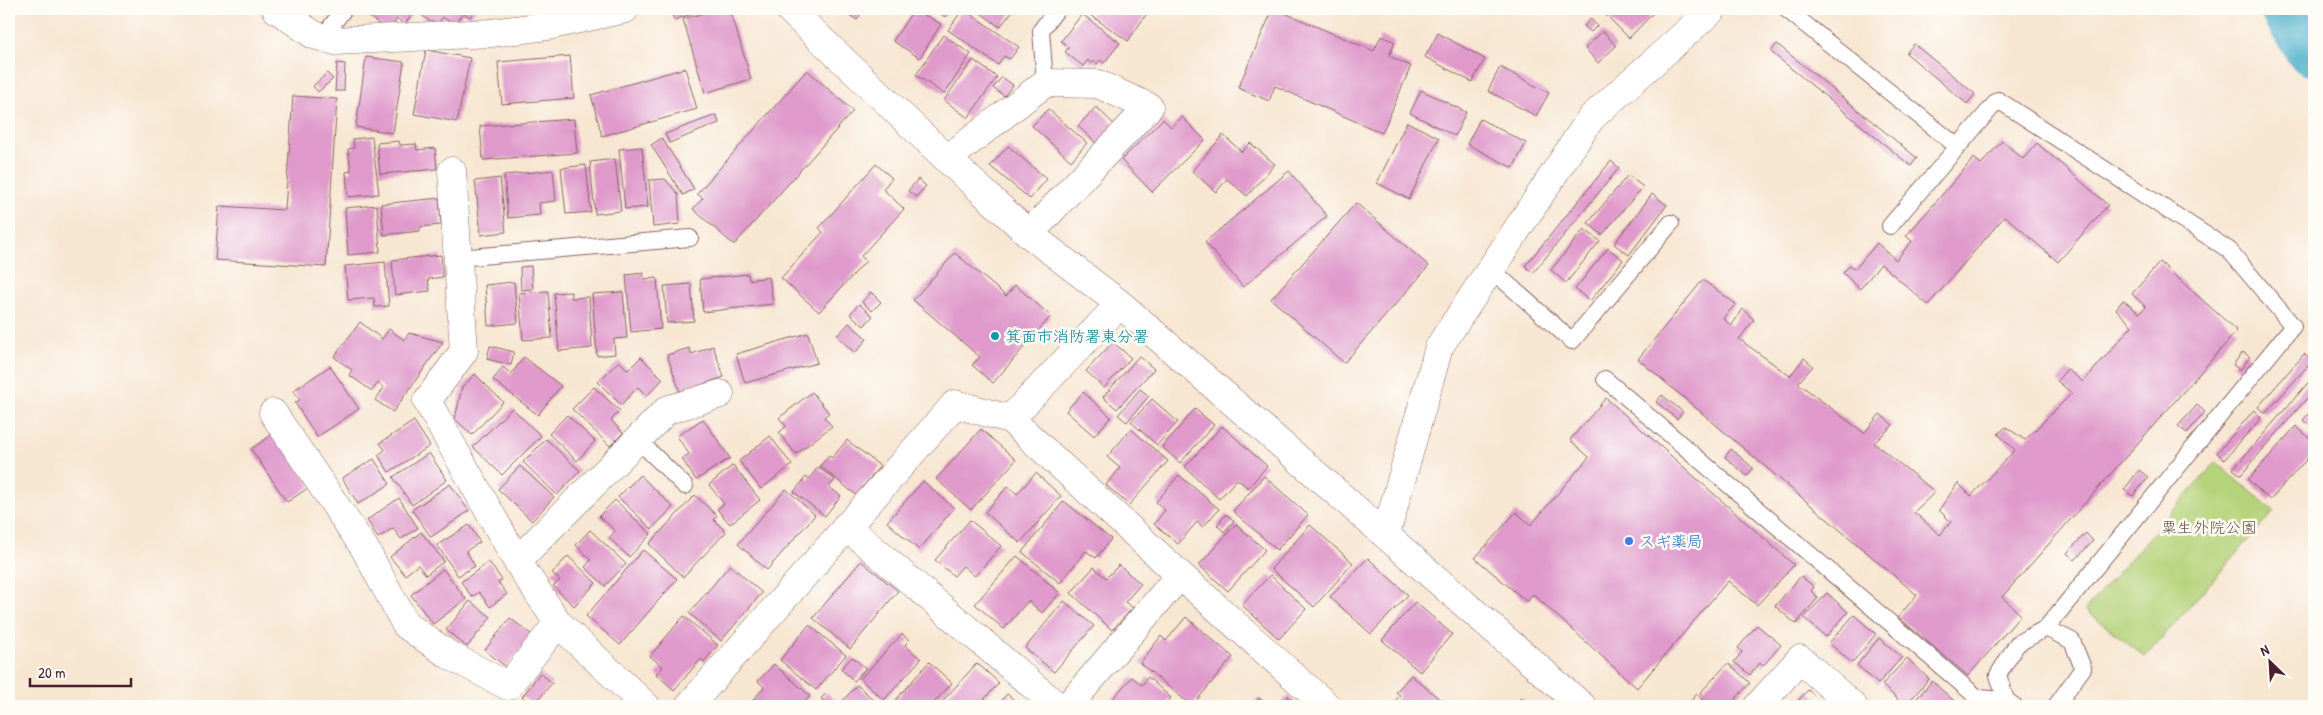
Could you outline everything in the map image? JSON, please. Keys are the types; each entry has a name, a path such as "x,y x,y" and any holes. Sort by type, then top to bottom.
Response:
{"street":[{"path":"276,9 314,35 336,41 491,33 547,26 625,9"},
{"path":"789,9 947,159 1030,234 1120,304 1582,706"},
{"path":"1386,534 1439,347 1451,326 1492,270 1591,118 1713,9"},
{"path":"947,159 1044,83 1098,84 1149,107 1030,234"},
{"path":"452,170 464,351 428,401 517,561 558,623 646,706"},
{"path":"1010,419 1120,304"},
{"path":"517,561 667,410 720,394"},
{"path":"689,706 955,404 1010,419 1180,575 1327,706"},
{"path":"273,413 365,549 406,625 449,656 508,686 558,623"},
{"path":"846,526 1057,706"},
{"path":"1068,706 1180,575"},
{"path":"1758,706 1800,659 1853,706"}],"lane":[{"path":"323,37 344,9"},
{"path":"1044,83 1042,30 1057,9"},
{"path":"1786,9 1958,147"},
{"path":"1890,226 1998,100 2229,250 2293,326 2046,628 2017,644 1998,675 2010,703"},
{"path":"1492,270 1572,341 1671,223"},
{"path":"458,258 690,238"},
{"path":"1605,379 1978,698 2010,703"},
{"path":"638,440 685,486"},
{"path":"2046,628 2072,641 2083,668 2056,706"}],"green space":[{"name":"粟生外院公園","path":"2216,462 2274,511 2145,657 2085,610"}],"building":[{"path":"358,9 416,9 405,24 397,19 389,31"},
{"path":"424,9 476,9 470,17 463,13 454,25 443,17 436,26 420,14"},
{"path":"694,9 695,13 674,20 671,11"},
{"path":"718,9 730,9 751,79 705,93 683,19"},
{"path":"840,9 864,9 857,20"},
{"path":"914,9 941,24 920,58 893,41"},
{"path":"933,9 950,9 945,17"},
{"path":"963,9 1019,47 1010,59 1004,56 998,65 948,30"},
{"path":"975,9 1014,9 1000,27"},
{"path":"1095,9 1150,9 1128,41 1090,15"},
{"path":"1273,9 1289,9 1287,14 1374,51 1381,36 1395,42 1389,56 1411,66 1382,133 1275,86 1269,101 1238,88"},
{"path":"1603,9 1657,9 1629,38 1602,11"},
{"path":"1082,14 1120,43 1104,63 1100,60 1097,64 1093,61 1091,64 1088,60 1083,66 1065,52 1069,47 1061,41"},
{"path":"1591,19 1597,26 1591,32 1584,26"},
{"path":"1603,31 1616,46 1598,63 1585,48"},
{"path":"1438,33 1485,59 1472,82 1425,57"},
{"path":"943,35 971,54 944,94 916,75"},
{"path":"1777,44 1917,158 1911,166 1771,52"},
{"path":"1914,44 1975,94 1967,104 1906,53"},
{"path":"426,50 470,58 457,122 414,114"},
{"path":"570,56 574,98 502,104 498,62"},
{"path":"366,57 404,62 393,133 356,127"},
{"path":"973,60 997,77 968,118 944,100"},
{"path":"337,63 345,64 344,91 335,91"},
{"path":"1500,67 1549,93 1536,116 1488,91"},
{"path":"685,68 697,109 602,136 591,95"},
{"path":"807,70 853,111 734,245 693,209 703,198 697,194"},
{"path":"327,73 333,79 318,92 313,86"},
{"path":"1002,77 1013,85 1004,96 993,88"},
{"path":"1421,90 1466,112 1455,136 1410,113"},
{"path":"293,96 337,99 326,267 215,260 219,206 285,210"},
{"path":"1096,107 1117,127 1099,146 1078,126"},
{"path":"1048,109 1087,143 1071,161 1032,126"},
{"path":"716,115 719,123 669,143 665,134"},
{"path":"1182,117 1205,140 1152,192 1121,160 1163,119 1171,127"},
{"path":"574,119 577,153 483,160 480,126"},
{"path":"1480,119 1526,143 1513,168 1467,144"},
{"path":"1407,122 1439,138 1409,199 1377,183"},
{"path":"1223,135 1242,152 1250,143 1275,164 1247,196 1227,179 1216,192 1192,171"},
{"path":"372,137 379,194 348,197 346,172 351,171 348,149 354,148 353,139"},
{"path":"662,138 694,189 683,195 651,145"},
{"path":"399,141 400,145 416,144 417,150 435,148 437,169 380,174 377,143"},
{"path":"2002,141 2023,159 2037,143 2108,205 2058,262 2005,216 1928,305 1881,264 1860,289 1843,273 1850,265 1855,269 1877,243 1896,260 1912,241 1906,236 1974,158 1981,164"},
{"path":"1008,146 1047,179 1030,199 990,166"},
{"path":"642,147 648,207 625,209 619,149"},
{"path":"615,159 621,211 595,214 590,162"},
{"path":"1611,161 1619,168 1533,273 1525,266"},
{"path":"876,164 892,178 883,189 904,209 861,256 866,261 819,312 781,278 823,232 819,228"},
{"path":"586,165 591,212 566,214 561,168"},
{"path":"553,170 556,201 539,203 540,215 508,218 504,175"},
{"path":"1289,171 1327,216 1243,287 1205,242"},
{"path":"1628,175 1643,187 1602,235 1588,223"},
{"path":"500,178 506,232 481,235 475,181"},
{"path":"665,179 678,194 680,224 653,227 649,180"},
{"path":"918,179 926,186 916,197 908,191"},
{"path":"1652,194 1667,205 1629,255 1614,244"},
{"path":"439,198 441,225 420,227 420,231 384,235 381,204"},
{"path":"1356,203 1429,266 1344,363 1271,299"},
{"path":"377,205 380,252 348,255 345,208"},
{"path":"1584,229 1600,241 1566,283 1551,270"},
{"path":"1608,248 1623,260 1590,301 1575,289"},
{"name":"箕面市消防署東分署","path":"955,253 1006,296 1015,285 1051,316 993,383 972,365 980,357 913,300"},
{"path":"441,255 443,277 428,279 430,291 395,295 392,260"},
{"path":"385,262 389,306 375,307 374,298 348,300 345,266"},
{"path":"2160,262 2237,331 2002,597 2021,615 1968,676 1898,617 1917,595 1638,359 1703,280 1736,304 1723,318 1731,326 1743,309 1754,320 1739,339 1790,376 1804,358 1813,366 1798,383 1864,433 1880,414 1893,425 1874,443 1935,492 1914,512 1940,535 1951,522 1939,510 1958,483 1971,496 2015,450 1998,434 2006,427 2025,440 2072,393 2057,381 2067,369 2083,382 2132,326 2116,309 2123,300 2139,313 2146,307 2132,294"},
{"path":"531,266 533,289 521,290 520,267"},
{"path":"643,273 644,279 657,278 661,329 631,332 626,275"},
{"path":"748,274 749,280 769,277 773,304 703,312 700,279"},
{"path":"514,282 518,323 488,326 485,285"},
{"path":"691,284 694,321 667,323 664,286"},
{"path":"548,291 552,338 523,340 519,293"},
{"path":"571,292 571,298 589,297 592,348 559,351 554,293"},
{"path":"623,292 627,338 614,339 615,354 597,356 592,294"},
{"path":"871,292 881,302 872,311 862,302"},
{"path":"859,304 873,316 864,326 850,314"},
{"path":"360,322 382,339 389,329 404,340 409,333 443,342 393,412 375,400 384,388 378,383 372,391 349,375 352,370 334,357"},
{"path":"849,323 867,339 855,353 837,336"},
{"path":"808,333 817,363 745,383 736,354"},
{"path":"1113,342 1131,358 1104,388 1086,371"},
{"path":"490,346 514,352 511,365 487,359"},
{"path":"713,346 724,377 680,392 667,355 689,348 692,354"},
{"path":"2243,352 2250,357 2240,370 2233,365"},
{"path":"2304,354 2312,361 2265,414 2258,407"},
{"path":"1139,356 1154,369 1117,409 1103,397"},
{"path":"524,357 561,386 538,415 493,380 503,367 511,374"},
{"path":"641,357 663,379 647,396 638,387 621,405 598,382 619,361 628,370"},
{"path":"330,366 359,409 317,437 295,403 300,400 293,391"},
{"path":"475,374 503,402 472,435 455,419 462,387"},
{"path":"2314,376 2314,390 2241,475 2233,469"},
{"path":"594,387 620,411 611,420 623,433 610,446 572,409"},
{"path":"1140,389 1149,396 1127,422 1118,415"},
{"path":"812,392 829,413 824,417 832,426 796,454 779,433 786,426 779,418"},
{"path":"1083,392 1111,417 1094,436 1066,411"},
{"path":"1662,395 1683,412 1677,419 1656,402"},
{"name":"スギ薬局","path":"1606,398 1794,565 1757,605 1728,581 1637,688 1533,594 1527,602 1475,558 1516,512 1531,525 1589,457 1570,440"},
{"path":"1152,399 1178,422 1157,445 1131,422"},
{"path":"2197,405 2205,412 2187,433 2178,426"},
{"path":"2314,407 2314,429 2303,420"},
{"path":"512,408 541,436 502,475 473,447"},
{"path":"1195,409 1214,425 1180,463 1162,447"},
{"path":"2254,410 2261,418 2224,460 2217,453"},
{"path":"567,415 595,441 577,461 549,434"},
{"path":"703,419 730,458 696,480 682,459 689,454 677,436"},
{"path":"414,421 430,446 389,472 378,455 385,450 380,443"},
{"path":"1222,426 1267,466 1248,488 1237,479 1219,499 1185,467"},
{"path":"2296,426 2314,442 2314,451 2270,500 2248,480"},
{"path":"981,429 1016,460 971,510 936,479"},
{"path":"1131,429 1168,461 1129,505 1106,485 1120,468 1107,457"},
{"path":"276,432 311,486 287,502 251,449"},
{"path":"770,436 792,465 761,489 739,461"},
{"path":"546,439 580,471 557,495 523,462"},
{"path":"847,440 880,466 856,495 820,466 829,456 832,458"},
{"path":"1731,449 1753,468 1747,476 1725,457"},
{"path":"429,453 447,480 412,505 393,477"},
{"path":"374,459 390,484 358,504 342,478"},
{"path":"733,465 760,500 730,524 717,509 724,504 709,485"},
{"path":"520,466 554,497 532,521 498,489"},
{"path":"818,467 835,480 829,487 841,496 825,516 794,492 806,477 809,479"},
{"path":"2139,470 2148,477 2133,496 2124,490"},
{"path":"1036,473 1061,496 1020,543 985,512 1008,486 1017,494"},
{"path":"640,475 673,507 652,529 618,497"},
{"path":"1179,475 1219,509 1203,527 1197,522 1178,544 1154,524 1165,510 1156,502"},
{"path":"1264,476 1308,515 1277,550 1233,511"},
{"path":"923,481 954,508 919,550 887,522"},
{"path":"450,484 469,511 431,537 412,510"},
{"path":"786,489 815,515 767,570 738,544"},
{"path":"695,495 717,516 713,519 726,532 683,577 649,544"},
{"path":"399,498 418,528 401,539 393,528 378,538 367,520"},
{"path":"615,500 651,534 629,557 609,538 615,531 599,516"},
{"path":"1064,501 1111,539 1096,558 1086,551 1060,583 1022,552"},
{"path":"1226,514 1234,521 1224,532 1217,525"},
{"path":"970,520 1001,546 975,576 963,566 954,576 935,560"},
{"path":"1236,524 1265,550 1228,591 1199,565"},
{"path":"469,525 480,542 466,551 475,566 458,576 437,545"},
{"path":"1310,525 1353,563 1314,607 1271,569"},
{"path":"590,530 626,564 605,586 585,567 591,560 576,545"},
{"path":"421,532 444,561 426,575 418,565 405,575 390,557"},
{"path":"2086,533 2093,541 2075,560 2067,553"},
{"path":"643,550 677,579 620,645 586,616"},
{"path":"568,556 596,583 574,606 553,586 560,580 552,573"},
{"path":"1017,556 1060,593 1042,613 1028,601 1004,629 975,604"},
{"path":"1368,558 1408,595 1371,634 1330,597"},
{"path":"861,561 898,591 850,649 813,618"},
{"path":"489,562 502,580 498,582 507,594 490,607 479,592 472,597 461,582"},
{"path":"730,565 762,593 721,641 689,613"},
{"path":"1119,565 1141,584 1125,602 1133,608 1112,630 1071,593 1094,567 1106,578"},
{"path":"443,569 466,599 433,624 411,595"},
{"path":"1270,575 1306,609 1279,639 1242,605"},
{"path":"1801,576 1814,587 1811,591 1818,598 1796,624 1775,606"},
{"path":"1827,593 1848,612 1826,637 1804,618"},
{"path":"470,601 491,617 467,647 446,630"},
{"path":"1064,601 1094,626 1054,672 1025,648"},
{"path":"1415,602 1452,634 1420,672 1382,640"},
{"path":"1854,615 1876,634 1852,663 1829,643"},
{"path":"684,616 718,645 704,662 701,659 674,690 656,674 663,667 650,656"},
{"path":"1186,617 1233,657 1192,706 1140,663 1161,636 1166,641"},
{"path":"510,618 532,635 506,667 485,650"},
{"path":"809,625 846,655 816,690 780,660"},
{"path":"1757,625 1781,645 1763,666 1760,663 1750,675 1734,662 1742,652 1738,648"},
{"path":"902,634 909,640 905,645 921,659 884,700 860,679"},
{"path":"1879,638 1902,657 1878,684 1857,665"},
{"path":"852,657 866,668 854,681 841,669"},
{"path":"1907,658 1929,679 1905,706 1882,685"},
{"path":"929,662 952,683 931,706 899,706 894,702"},
{"path":"977,663 999,683 978,706 943,706 940,704"},
{"path":"1728,663 1750,683 1729,706 1716,706 1700,693"},
{"path":"774,664 810,696 801,706 748,706 764,687 758,681"},
{"path":"540,673 552,683 534,705 522,697"},
{"path":"1411,675 1448,706 1391,706 1400,695 1396,692"},
{"path":"1132,677 1142,685 1148,677 1171,698 1164,706 1106,706"},
{"path":"1932,681 1954,701 1950,706 1910,706"},
{"path":"857,685 881,706 838,706"},
{"path":"1808,690 1826,706 1793,706"},
{"path":"826,693 836,702 832,706 821,699"},
{"path":"1007,694 1021,706 997,706"},
{"path":"1697,694 1710,706 1686,706"},
{"path":"1288,696 1300,706 1279,706"},
{"path":"1259,698 1268,706 1251,706"},
{"path":"1521,698 1531,706 1514,706"}],"waterway":[{"path":"2291,9 2314,46"}],"place":[{"name":"箕面市消防署東分署","path":"995,336"},
{"name":"スギ薬局","path":"1629,541"}]}
